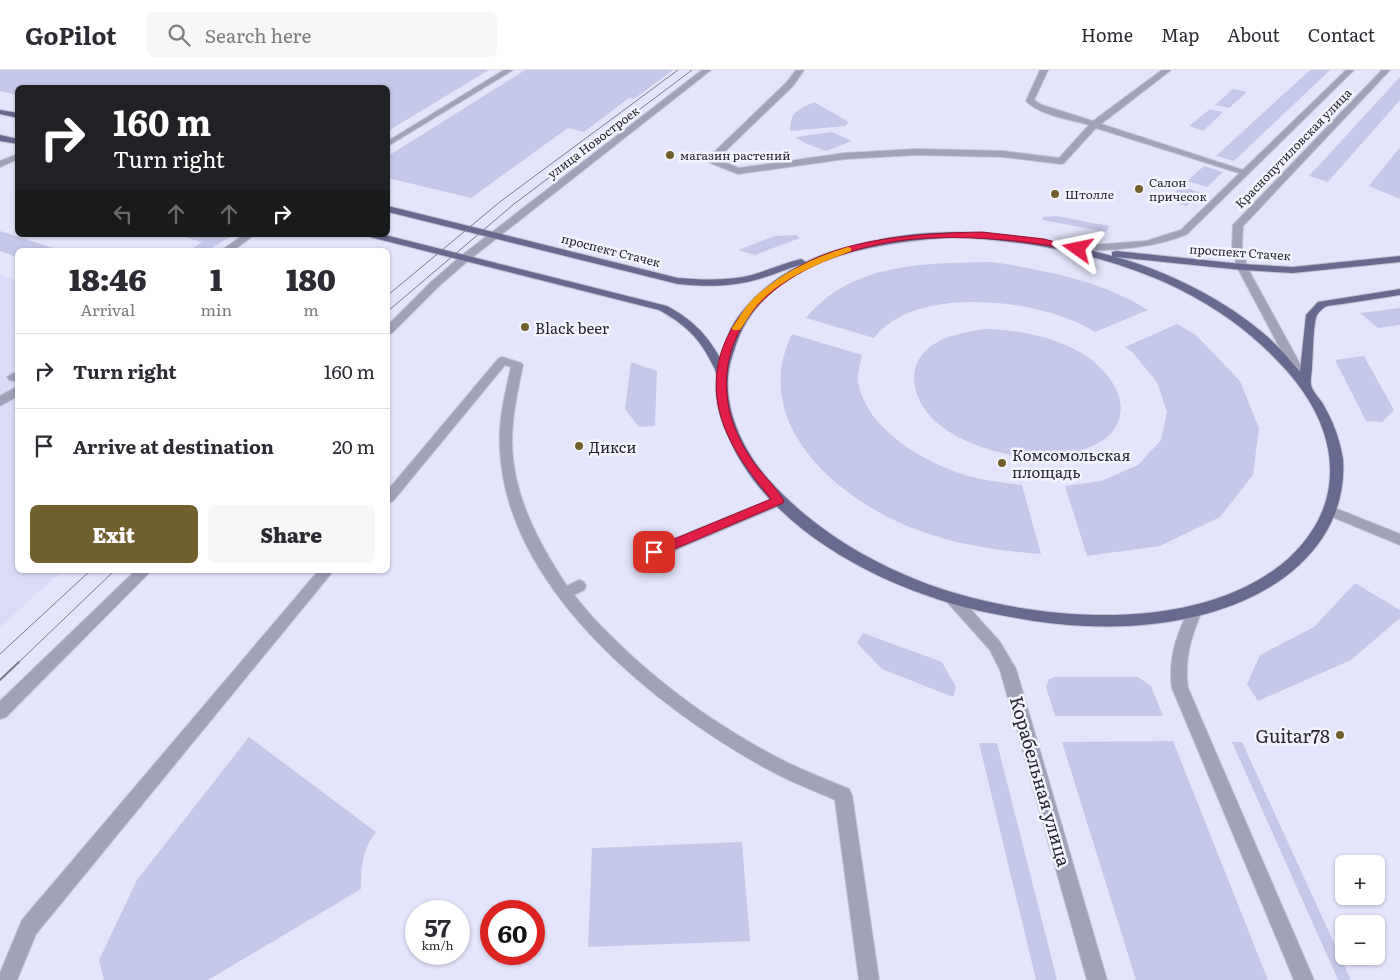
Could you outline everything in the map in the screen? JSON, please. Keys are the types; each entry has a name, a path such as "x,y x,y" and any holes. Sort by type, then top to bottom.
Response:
{"main road":[{"path":"0,112 15,115"},
{"path":"0,138 15,141"},
{"name":"проспект Стачек","path":"390,210 678,281 702,284 755,277 796,262 828,256"},
{"path":"956,234 1009,237 1078,249 1144,270 1206,299 1262,338 1305,384 1324,414 1335,446 1338,479 1330,511 1313,543 1284,571 1244,594 1194,610 1138,620 1077,620 1015,613 954,599 901,580 854,556 813,530 779,501 752,469 734,437 723,404 722,373 728,347 735,331 755,302 784,279 828,256 877,242 921,236 956,234"},
{"path":"381,237 663,308 684,319 699,333 712,351 722,373"},
{"name":"проспект Стачек","path":"1078,249 1242,267 1306,270 1400,259"},
{"path":"1305,384 1311,315 1322,304 1400,292"}],"street":[{"path":"390,143 509,70"},
{"name":"улица Новостроек","path":"390,329 435,284 465,258 708,70"},
{"path":"800,70 790,84 711,160 738,171 845,156 917,152 1003,154 1061,161 1095,124 1167,70"},
{"path":"1044,70 1030,101 1039,107 1245,172"},
{"name":"Краснопутиловская улица","path":"1078,249 1146,244 1170,239 1184,232 1350,70"},
{"name":"Краснопутиловская улица","path":"1305,384 1242,267 1236,249 1238,225 1386,70"},
{"path":"0,164 15,157"},
{"path":"229,248 246,237"},
{"path":"390,496 502,362 517,366 509,400 506,451 515,506 540,560 594,630 676,704 775,764 844,795 869,980"},
{"path":"0,402 15,392"},
{"path":"654,552 779,501"},
{"path":"1330,511 1400,540"},
{"path":"0,712 142,573"},
{"path":"7,980 29,927 324,573"},
{"path":"564,593 579,586"},
{"name":"Корабельная улица","path":"954,599 995,646 1008,669 1097,980"},
{"path":"1194,610 1178,650 1177,670 1180,688 1304,980"}],"shaded area":[{"path":"0,70 489,70 390,130 390,85 15,85 15,95 0,91"},
{"path":"525,70 673,70 634,99 629,98 584,132 568,128 471,198 390,178 390,155"},
{"path":"1310,70 1330,70 1234,161 1216,156"},
{"path":"1400,77 1400,100 1328,182 1309,176"},
{"path":"1233,89 1247,92 1229,108 1215,105"},
{"path":"814,102 849,122 845,126 790,131 793,115 799,109"},
{"path":"1210,109 1223,112 1203,131 1189,126"},
{"path":"832,132 852,141 826,151 795,137"},
{"path":"1400,147 1400,199 1369,186"},
{"path":"1204,166 1223,172 1207,187 1187,181"},
{"path":"1182,186 1201,193 1186,206 1167,199"},
{"path":"1056,216 1109,226 1106,232 1042,220 1043,217"},
{"path":"0,231 54,248 15,248 15,256 0,251"},
{"path":"796,235 800,238 755,255 738,250 775,236"},
{"path":"184,237 230,237 211,248 193,248 202,242"},
{"path":"993,262 1073,278 1111,291 1148,310 1095,332 1073,321 1045,311 981,302 948,303 919,309 893,321 874,338 806,318 824,300 845,286 868,276 892,269 917,265"},
{"path":"0,275 15,279 15,573 60,573 0,627"},
{"path":"1400,308 1400,325 1378,328 1360,313"},
{"path":"1177,324 1196,335 1240,381 1259,428 1253,475 1220,517 1160,546 1087,556 1065,486 1101,481 1138,465 1161,440 1167,412 1157,382 1132,352 1125,347"},
{"path":"985,329 1020,332 1043,337 1076,350 1096,363 1112,382 1118,393 1121,405 1120,416 1112,433 1097,444 1074,453 1058,457 1040,458 1001,453 982,447 964,440 935,421 927,412 916,392 914,382 918,361 924,352 946,338"},
{"path":"792,334 862,355 858,381 863,399 873,415 886,430 919,455 956,472 973,477 1022,485 1041,554 988,548 935,536 903,524 871,508 841,487 815,462 795,434 783,403 781,370"},
{"path":"1364,356 1394,410 1382,422 1366,421 1335,360"},
{"path":"631,362 657,371 655,426 639,427 625,409"},
{"path":"1355,583 1400,610 1400,618 1351,660 1258,701 1247,684 1260,655 1314,627"},
{"path":"863,633 942,662 956,687 953,697 882,669 857,643"},
{"path":"1055,677 1138,677 1151,686 1163,716 1055,716 1046,687 1049,679"},
{"path":"249,737 376,832 368,845 363,859 361,889 208,980 104,980 99,960 137,880"},
{"path":"1173,741 1268,980 1136,980 1062,742"},
{"path":"1232,742 1242,742 1335,945 1335,965 1344,965 1351,980 1338,980"},
{"path":"979,743 997,743 1057,980 1036,980"},
{"path":"742,842 750,941 588,947 592,848"}],"tram line":[{"path":"390,293 501,201 678,70"},
{"path":"390,309 514,204 692,70"},
{"path":"0,654 88,573"},
{"path":"18,663 112,573"},
{"path":"0,680 19,662"}],"slow traffic":[{"path":"737,328 755,302 776,284 800,269 848,249"}],"place":[{"name":"магазин растений","path":"670,155"},
{"name":"Салон причесок","path":"1139,189"},
{"name":"Штолле","path":"1055,194"},
{"name":"Black beer","path":"525,327"},
{"name":"Дикси","path":"579,446"},
{"name":"Комсомольская площадь","path":"1002,463"},
{"name":"Guitar78","path":"1340,735"}],"route":[{"path":"654,552 779,501 752,469 734,437 723,404 722,373 728,347 739,324 755,302 776,284 800,269 828,256 877,242 903,238 956,234 982,235 1044,242 1078,249"}]}
